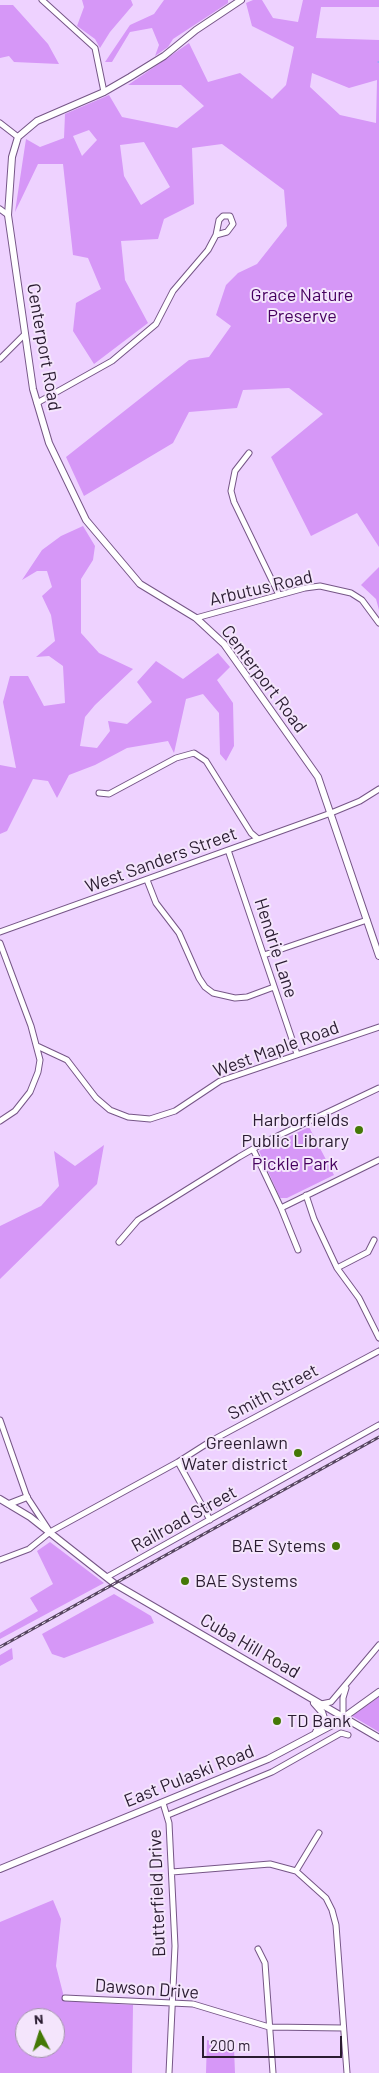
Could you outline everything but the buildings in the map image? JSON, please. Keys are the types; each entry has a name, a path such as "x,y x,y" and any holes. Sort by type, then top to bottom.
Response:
{"main road":[{"path":"18,137 37,121 104,92 164,56 196,30 241,0"},
{"name":"Centerport Road","path":"18,137 12,157 8,215 36,403 48,442 86,520 140,584 196,618 224,644 318,776 379,956"},
{"path":"10,1504 27,1497"},
{"name":"Cuba Hill Road","path":"0,1499 50,1532 114,1584 379,1738"},
{"name":"East Pulaski Road","path":"0,1869 261,1763 303,1742 343,1718 379,1692"},
{"path":"303,1742 318,1730 324,1718 322,1712 310,1698"}],"street":[{"path":"42,0 95,48 104,92"},
{"path":"0,123 18,137"},
{"path":"0,208 8,215"},
{"path":"36,403 112,361 156,324 173,292 208,250 216,235"},
{"path":"0,359 25,334"},
{"path":"249,452 235,471 231,491 234,502 279,595"},
{"name":"Arbutus Road","path":"196,618 304,588 320,586 338,589 362,600 379,623"},
{"path":"100,793 109,794 176,758 194,753 206,761 251,833 258,840"},
{"name":"West Sanders Street","path":"0,932 331,813 360,802 379,789"},
{"name":"Hendrie Lane","path":"228,850 297,1054"},
{"path":"147,880 156,903 174,925 184,942 198,978 213,993 234,998 247,997 274,987"},
{"path":"264,955 367,920"},
{"path":"0,943 37,1046 40,1060 35,1083 15,1111 0,1121"},
{"name":"West Maple Road","path":"37,1046 67,1060 102,1105 118,1114 139,1119 150,1119 175,1111 220,1081 379,1027"},
{"path":"119,1242 138,1220 253,1149 379,1088"},
{"path":"253,1149 281,1208 298,1250"},
{"path":"281,1208 379,1160"},
{"path":"306,1195 314,1219 337,1268 359,1298 379,1338"},
{"path":"337,1268 368,1252 374,1240"},
{"name":"Smith Street","path":"0,1560 29,1549 50,1532 178,1462 210,1441 379,1351"},
{"path":"0,1420 27,1497 50,1532"},
{"name":"Railroad Street","path":"107,1577 379,1425"},
{"path":"178,1462 210,1520"},
{"path":"320,1704 331,1702 349,1683 379,1645"},
{"path":"343,1718 343,1698 349,1683"},
{"path":"168,1815 272,1772 341,1732 348,1736"},
{"name":"Butterfield Drive","path":"164,1803 168,1815 172,1872 174,1946 168,2073"},
{"path":"296,1871 319,1833"},
{"path":"172,1872 270,1864 296,1871 314,1886 332,1910 338,1943 347,2073"},
{"path":"258,1949 264,1963 273,2073"},
{"name":"Dawson Drive","path":"65,1998 172,2003 211,2008 269,2027 343,2028"}],"green space":[{"path":"82,0 131,0 133,5 110,32 100,48 95,39 77,26 84,7"},
{"path":"164,0 228,0 228,3 173,39 168,47 155,56 159,45 152,28 130,32 112,62 105,62 130,25 154,14"},
{"name":"Grace Nature Preserve","path":"253,0 262,0 273,18 298,22 303,0 379,0 379,7 321,7 316,38 379,40 379,547 357,513 311,536 271,457 323,414 289,388 243,390 237,408 189,412 173,443 84,496 66,457 189,360 209,357 231,326 216,315 226,285 238,273 257,264 287,226 284,190 222,144 192,148 194,204 164,219 158,239 121,241 125,280 148,323 94,364 73,331 76,303 101,289 88,258 73,255 63,164 38,164 15,212 26,139 40,147 64,138 65,114 109,95 122,117 177,128 204,106 181,85 128,85 189,43 208,82 240,73 272,99 286,85 294,47 252,26 246,3","holes":["312,73 349,88 377,80 376,123 340,115 310,87","89,130 97,140 82,156 73,136","144,142 170,187 141,205 124,176 120,145"]},
{"path":"0,5 13,5 48,44 59,64 14,62 9,56 0,58"},
{"path":"83,526 95,546 93,560 81,579 81,633 99,653 133,669 85,717 80,746 97,748 110,731 108,721 127,724 152,702 137,682 156,661 183,679 218,653 230,667 217,680 233,703 234,746 226,761 220,754 219,713 203,694 186,699 174,753 168,741 127,748 95,765 69,775 57,798 48,781 33,779 7,831 0,834 0,765 16,768 3,702 10,676 28,676 44,706 65,703 63,666 49,656 36,657 55,641 51,615 42,596 52,587 47,571 37,571 22,580 42,550 61,536"},
{"path":"379,567 379,610 376,599 361,585"},
{"name":"Pickle Park","path":"309,1127 334,1175 287,1198 280,1198 259,1151"},
{"path":"104,1145 97,1184 0,1279 0,1226 41,1206 59,1186 54,1151 75,1166"},
{"path":"50,1542 104,1583 0,1639 0,1633 38,1611 30,1598 53,1584 37,1551"},
{"path":"114,1594 151,1616 154,1623 64,1658 52,1654 42,1634"},
{"path":"12,1648 13,1659 0,1666 0,1655"},
{"path":"379,1697 379,1732 352,1716"},
{"path":"53,1900 61,1919 56,1966 65,2001 133,2005 132,2073 0,2073 0,1922"},
{"path":"207,2040 234,2049 235,2073 206,2073"}],"railway":[{"path":"0,1647 379,1437"}],"place":[{"name":"Harborfields Public Library","path":"359,1130"},
{"name":"Greenlawn Water district","path":"298,1453"},
{"name":"BAE Sytems","path":"336,1546"},
{"name":"BAE Systems","path":"185,1581"},
{"name":"TD Bank","path":"277,1721"}]}
